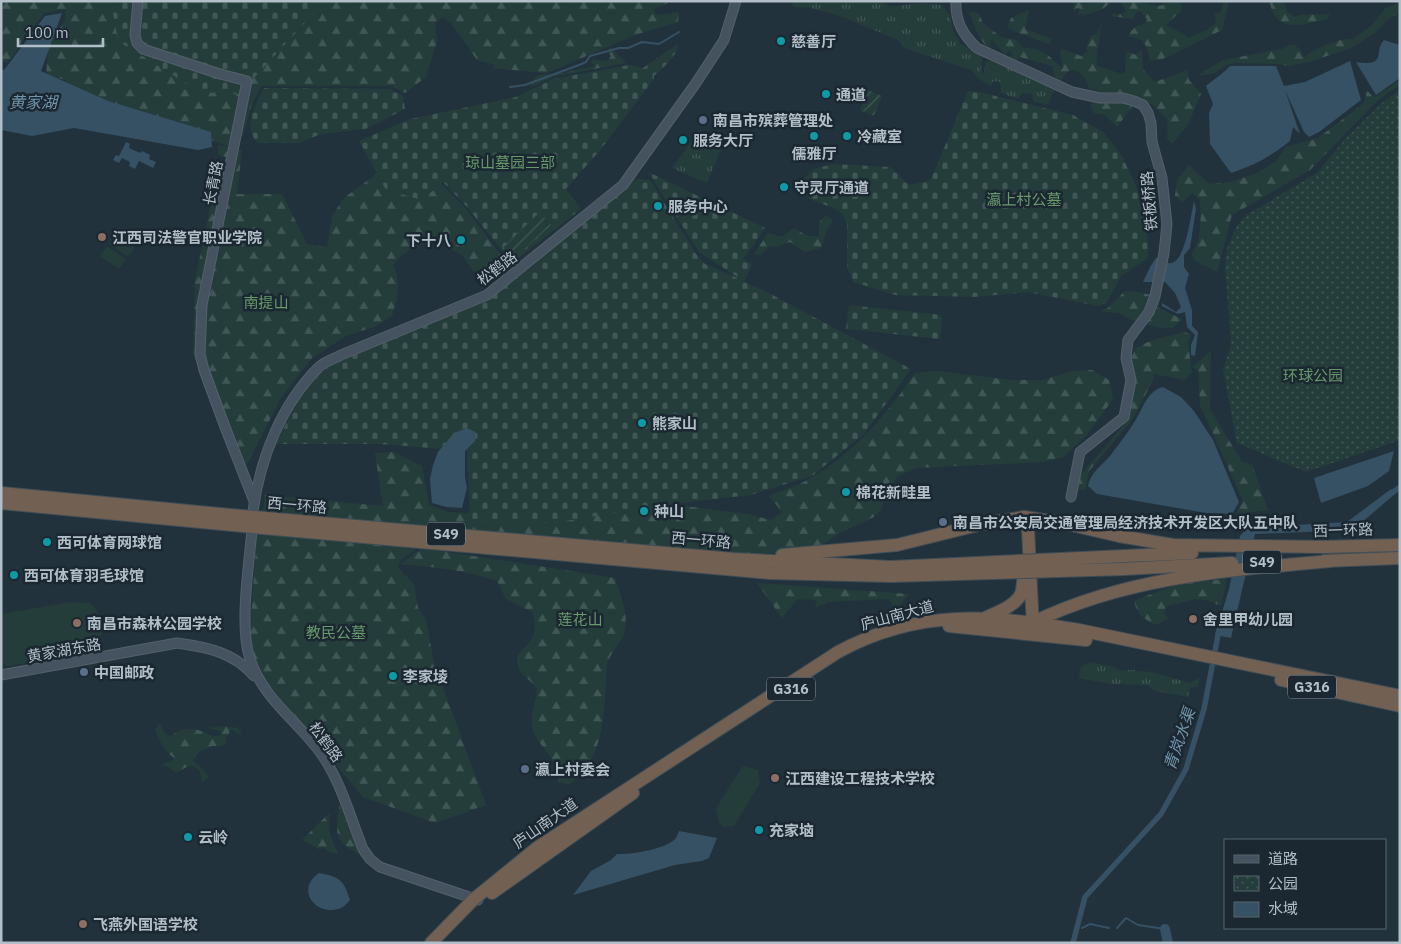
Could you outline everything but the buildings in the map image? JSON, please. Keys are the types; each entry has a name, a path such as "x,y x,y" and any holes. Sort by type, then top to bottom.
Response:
{"highway":[{"name":"西一环路","path":"1,493 202,513 891,572"},
{"name":"西一环路","path":"1,503 770,573 891,572 1125,563 1400,559"},
{"path":"1024,517 1022,528 1028,627"},
{"path":"1024,517 1028,528 1028,627"},
{"path":"734,559 897,545 982,524 1024,517 1173,545 1328,547"},
{"name":"西一环路","path":"1125,563 1328,547 1400,544"},
{"path":"1028,627 1063,608 1094,597 1162,581 1209,572 1331,561"},
{"path":"984,618 1005,608 1015,600 1020,594 1024,573"},
{"name":"庐山南大道","path":"431,943 538,847 598,806 838,652 875,635 908,626 936,620 984,618 1400,696"},
{"name":"庐山南大道","path":"443,943 477,900 664,771 854,650 874,642 927,627 955,625 982,629 1028,627"},
{"name":"庐山南大道","path":"1225,664 1400,706"}],"street":[{"name":"长青路","path":"138,1 135,35 137,43 143,49 220,74 247,80 202,305 200,354 222,419 254,501"},
{"name":"松鹤路","path":"253,511 264,460 274,434 289,404 319,367 341,355 487,295 623,185 696,83 724,40 736,1"},
{"name":"铁板桥路","path":"956,1 955,12 959,25 967,38 977,48 1072,92 1100,98 1123,98 1134,101 1143,105 1151,123 1152,142 1162,178 1165,198 1167,224 1164,254 1155,296 1149,312 1128,340 1126,358 1130,380 1124,417 1080,452 1071,497"},
{"name":"松鹤路","path":"252,530 245,631 249,658 265,689 320,753 332,773 363,849 370,859 380,867 477,900"},
{"name":"黄家湖东路","path":"1,675 177,643 206,647 234,658 249,670 265,689"}],"green space":[{"path":"1,1 673,1 653,9 657,15 679,12 678,22 635,35 547,73 492,68 496,65 477,60 451,23 443,17 435,23 437,41 426,77 405,93 392,86 262,86 252,104 243,135 237,143 227,146 198,135 95,104 63,79 46,78 48,46 65,20 65,9 45,13 25,36 14,55 7,62 1,61"},
{"path":"111,1 325,1 239,94 200,92 118,41"},
{"path":"791,1 880,1 892,6 941,5 950,15 953,31 961,44 987,57 982,58 981,73 984,74 986,61 995,61 1055,89 1048,104 1034,102 1032,94 1022,93 1018,99 1001,93 1000,82 993,81 991,86 979,79 971,70 904,48 898,40 840,16 811,8 794,7"},
{"path":"1073,1 1081,1 1083,4 1095,3 1096,1 1112,1 1096,12 1078,14 1080,9 1077,8 1074,12"},
{"path":"1120,1 1137,1 1158,6 1163,5 1163,1 1181,1 1181,11 1166,25 1188,38 1207,30 1215,24 1216,17 1214,13 1220,13 1224,1 1229,1 1222,30 1163,59 1150,61 1147,48 1142,40 1128,36 1139,25 1145,24 1147,19 1140,11 1136,12 1133,19 1111,16 1112,14 1127,12"},
{"path":"1269,1 1283,1 1287,12 1295,17 1299,15 1330,14 1327,19 1314,22 1300,25 1286,24 1275,16"},
{"path":"1400,3 1400,12 1387,20 1375,33 1351,48 1309,62 1288,66 1280,64 1234,63 1226,65 1215,73 1197,76 1223,60 1282,49 1293,44 1301,50 1304,58 1309,53 1328,44 1344,39 1353,39 1371,26 1386,8"},
{"path":"1029,10 1025,29 1052,39 1049,44 1007,27 1011,18"},
{"path":"969,12 979,14 983,23 1001,37 1016,40 1022,47 1039,50 1049,56 1063,69 1060,51 1063,49 1081,56 1087,52 1087,45 1091,36 1097,34 1101,23 1096,65 1121,74 1125,72 1126,51 1136,55 1142,50 1143,69 1155,82 1187,70 1189,80 1201,94 1188,125 1171,144 1167,138 1167,119 1153,105 1124,94 1107,96 1098,90 1089,88 1085,78 1076,71 1068,72 1060,81 1055,77 1052,66 1020,57 1016,60 1009,58 1013,54 1009,50 1006,55 991,39 991,48 984,43"},
{"name":"琼山墓园三部","path":"678,44 673,57 654,76 654,79 601,149 566,189 581,209 512,263 467,207 443,182 422,200 386,190 359,141 410,119 516,97 553,79 629,65 643,68"},
{"path":"610,47 626,63 552,77 530,88 534,78 538,75 563,73 595,66 591,62 593,59 608,60 611,56 607,51"},
{"path":"1400,80 1400,85 1379,99 1310,170 1232,215 1217,272 1194,260 1192,254 1198,241 1200,228 1200,200 1192,193 1182,202 1175,196 1177,180 1189,165 1208,183 1213,184 1230,182 1258,173 1276,161 1286,147 1318,138 1364,103 1367,91 1375,97"},
{"path":"264,88 390,89 403,96 405,109 366,129 321,134 299,143 258,143 253,137 250,123"},
{"path":"868,90 882,96 874,116 860,110"},
{"name":"环球公园","path":"1400,90 1400,440 1306,472 1237,443 1223,369 1231,345 1225,267 1227,249 1236,227 1245,216 1317,173 1345,139 1382,103"},
{"name":"瀛上村公墓","path":"968,91 1073,115 1103,132 1122,156 1136,186 1147,223 1148,258 1121,276 1107,302 1098,306 1028,292 974,297 895,295 853,282 847,266 847,224 843,215 838,210 810,199 797,185 814,169 833,164 890,167 909,185 928,181 932,177"},
{"path":"1093,101 1134,104 1117,127 1105,115 1094,113 1090,106"},
{"path":"699,131 724,142 707,183 672,168"},
{"name":"南提山","path":"218,145 242,150 237,194 282,194 307,244 327,247 332,216 344,198 391,163 422,164 467,210 500,254 500,263 484,275 474,272 462,255 435,241 416,246 401,256 393,266 398,284 392,316 374,327 346,336 312,358 281,398 247,464 238,457 206,389 193,352 195,281 213,194 221,195 226,157 218,155"},
{"path":"648,172 765,228 743,259 752,264 744,282 765,291 911,369 864,434 812,476 750,495 664,505 553,523 470,521 467,451 380,444 276,444 301,394 333,361 490,298 636,179 650,180 696,254 705,264 742,280 699,252"},
{"path":"544,208 543,216 551,225 514,259 503,247"},
{"path":"826,216 833,220 826,232 821,248 805,252 790,242 777,247 769,246 761,255 754,254 768,233 782,237 794,228 807,236 819,236 819,222"},
{"path":"116,234 135,247 128,257 109,244"},
{"path":"107,246 126,259 119,269 100,256"},
{"path":"1125,291 1161,297 1158,308 1182,319 1172,328 1157,327 1131,320 1122,314 1100,311 1108,308"},
{"path":"849,305 942,315 940,339 846,329"},
{"path":"1185,332 1191,335 1188,344 1192,372 1185,380 1154,374 1154,378 1132,420 1089,471 1085,490 1079,490 1079,477 1127,421 1134,389 1131,358 1136,348 1152,340"},
{"path":"1211,351 1210,409 1242,462 1252,464 1268,510 1236,514 1243,501 1200,405 1198,370 1192,367"},
{"path":"1092,370 1109,380 1113,399 1086,436 1063,457 1043,462 916,468 898,476 887,492 881,510 874,517 838,534 813,551 732,555 263,514 265,495 383,506 375,453 394,452 422,466 429,505 448,512 556,520 668,504 748,514 771,520 782,512 769,496 809,479 844,455 882,417 915,373 937,371 1010,380 1043,380 1072,371"},
{"name":"教民公墓","path":"257,531 421,545 400,561 398,568 414,584 418,608 426,620 434,663 486,805 435,823 363,797 262,676 253,658 250,636"},
{"name":"莲花山","path":"422,548 615,578 624,607 625,629 623,636 607,663 604,714 597,747 581,775 568,785 559,782 554,763 533,731 532,716 537,688 518,667 517,656 533,637 535,626 532,612 506,599 497,581 461,572 401,564"},
{"path":"1226,579 1221,606 1207,600 1196,599 1167,606 1163,613 1168,618 1156,625 1142,616 1134,602 1179,584"},
{"path":"757,583 909,594 896,610 889,599 829,602 815,608 817,600 797,599 782,618"},
{"path":"71,602 90,603 100,615 102,622 101,635 94,647 88,652 8,666 1,663 1,614"},
{"path":"1089,662 1111,666 1119,670 1151,672 1190,683 1200,678 1198,686 1190,688 1188,697 1155,691 1147,685 1112,684 1079,678 1081,667"},
{"path":"160,723 164,732 170,737 185,729 191,729 213,737 221,735 221,731 208,728 223,726 238,728 242,735 230,729 229,734 225,738 227,743 198,752 193,761 202,768 209,778 202,782 200,771 197,768 191,766 176,773 167,766 162,766 176,759 166,750 155,730"},
{"path":"745,766 758,770 760,783 734,826 724,827 719,823 716,808 742,767"},
{"path":"340,801 365,857 346,846 338,836 337,822"},
{"path":"330,814 330,833 338,852 332,853 302,840"}],"water":[{"name":"黄家湖","path":"62,13 41,71 108,101 211,132 212,147 198,150 74,128 32,136 1,130 1,69 4,70 45,16"},
{"path":"1384,40 1400,45 1400,78 1376,95 1356,62 1366,63 1376,60"},
{"path":"1350,61 1361,100 1319,132 1309,137 1304,132 1285,90 1300,134 1293,127 1290,141 1282,147 1262,160 1231,173 1210,144 1209,113 1213,104 1206,86 1230,66 1276,66 1284,86 1305,82"},
{"path":"126,142 130,144 129,148 150,155 149,159 156,162 153,168 139,161 135,169 129,166 130,162 122,158 119,163 113,160 116,155 119,156"},
{"path":"1194,201 1196,209 1190,248 1184,255 1184,267 1189,274 1185,288 1192,310 1192,326 1198,332 1195,356 1191,355 1191,345 1195,335 1187,327 1185,312 1178,314 1162,306 1162,303 1176,312 1181,307 1175,293 1165,282 1143,282 1156,258 1172,263 1177,260 1187,235"},
{"path":"1163,387 1181,397 1194,411 1213,440 1239,502 1232,514 1206,513 1097,494 1088,486 1094,473 1128,432 1148,397"},
{"path":"467,428 475,432 475,441 465,451 467,488 462,508 446,507 432,503 430,479 438,452 454,433"},
{"path":"1394,451 1389,471 1368,486 1321,503 1314,478"},
{"path":"1391,489 1396,493 1353,530 1255,534 1231,638 1215,635 1229,589 1240,536 1247,528 1347,522"},
{"path":"679,831 717,838 709,858 702,861 675,865 573,895 591,871 611,860 617,854 657,848 672,842"},
{"path":"319,873 336,878 346,888 350,900 343,907 332,910 324,909 312,901 309,887 312,880"}],"waterway":[{"path":"510,87 525,85 579,65 586,62 590,56 619,48 628,48 642,42 659,44 679,32"},
{"name":"青岚水渠","path":"1389,495 1400,487"},
{"name":"青岚水渠","path":"1073,943 1085,897 1161,814 1186,769 1204,709 1219,630"},
{"path":"1117,928 1126,918 1138,925 1165,929"},
{"path":"1082,928 1090,924 1109,928"},
{"path":"1165,929 1168,943"}],"place":[{"name":"慈善厅","path":"781,41"},
{"name":"通道","path":"826,94"},
{"name":"南昌市殡葬管理处","path":"703,120"},
{"name":"儒雅厅","path":"814,136"},
{"name":"冷藏室","path":"847,136"},
{"name":"服务大厅","path":"683,140"},
{"name":"守灵厅通道","path":"784,187"},
{"name":"服务中心","path":"658,206"},
{"name":"江西司法警官职业学院","path":"102,237"},
{"name":"下十八","path":"461,240"},
{"name":"熊家山","path":"642,423"},
{"name":"棉花新畦里","path":"846,492"},
{"name":"种山","path":"644,511"},
{"name":"南昌市公安局交通管理局经济技术开发区大队五中队","path":"943,522"},
{"name":"西可体育网球馆","path":"47,542"},
{"name":"西可体育羽毛球馆","path":"14,575"},
{"name":"舍里甲幼儿园","path":"1193,619"},
{"name":"南昌市森林公园学校","path":"77,623"},
{"name":"中国邮政","path":"84,672"},
{"name":"李家堎","path":"393,676"},
{"name":"瀛上村委会","path":"525,769"},
{"name":"江西建设工程技术学校","path":"775,778"},
{"name":"充家垴","path":"759,830"},
{"name":"云岭","path":"188,837"},
{"name":"飞燕外国语学校","path":"83,924"}]}
